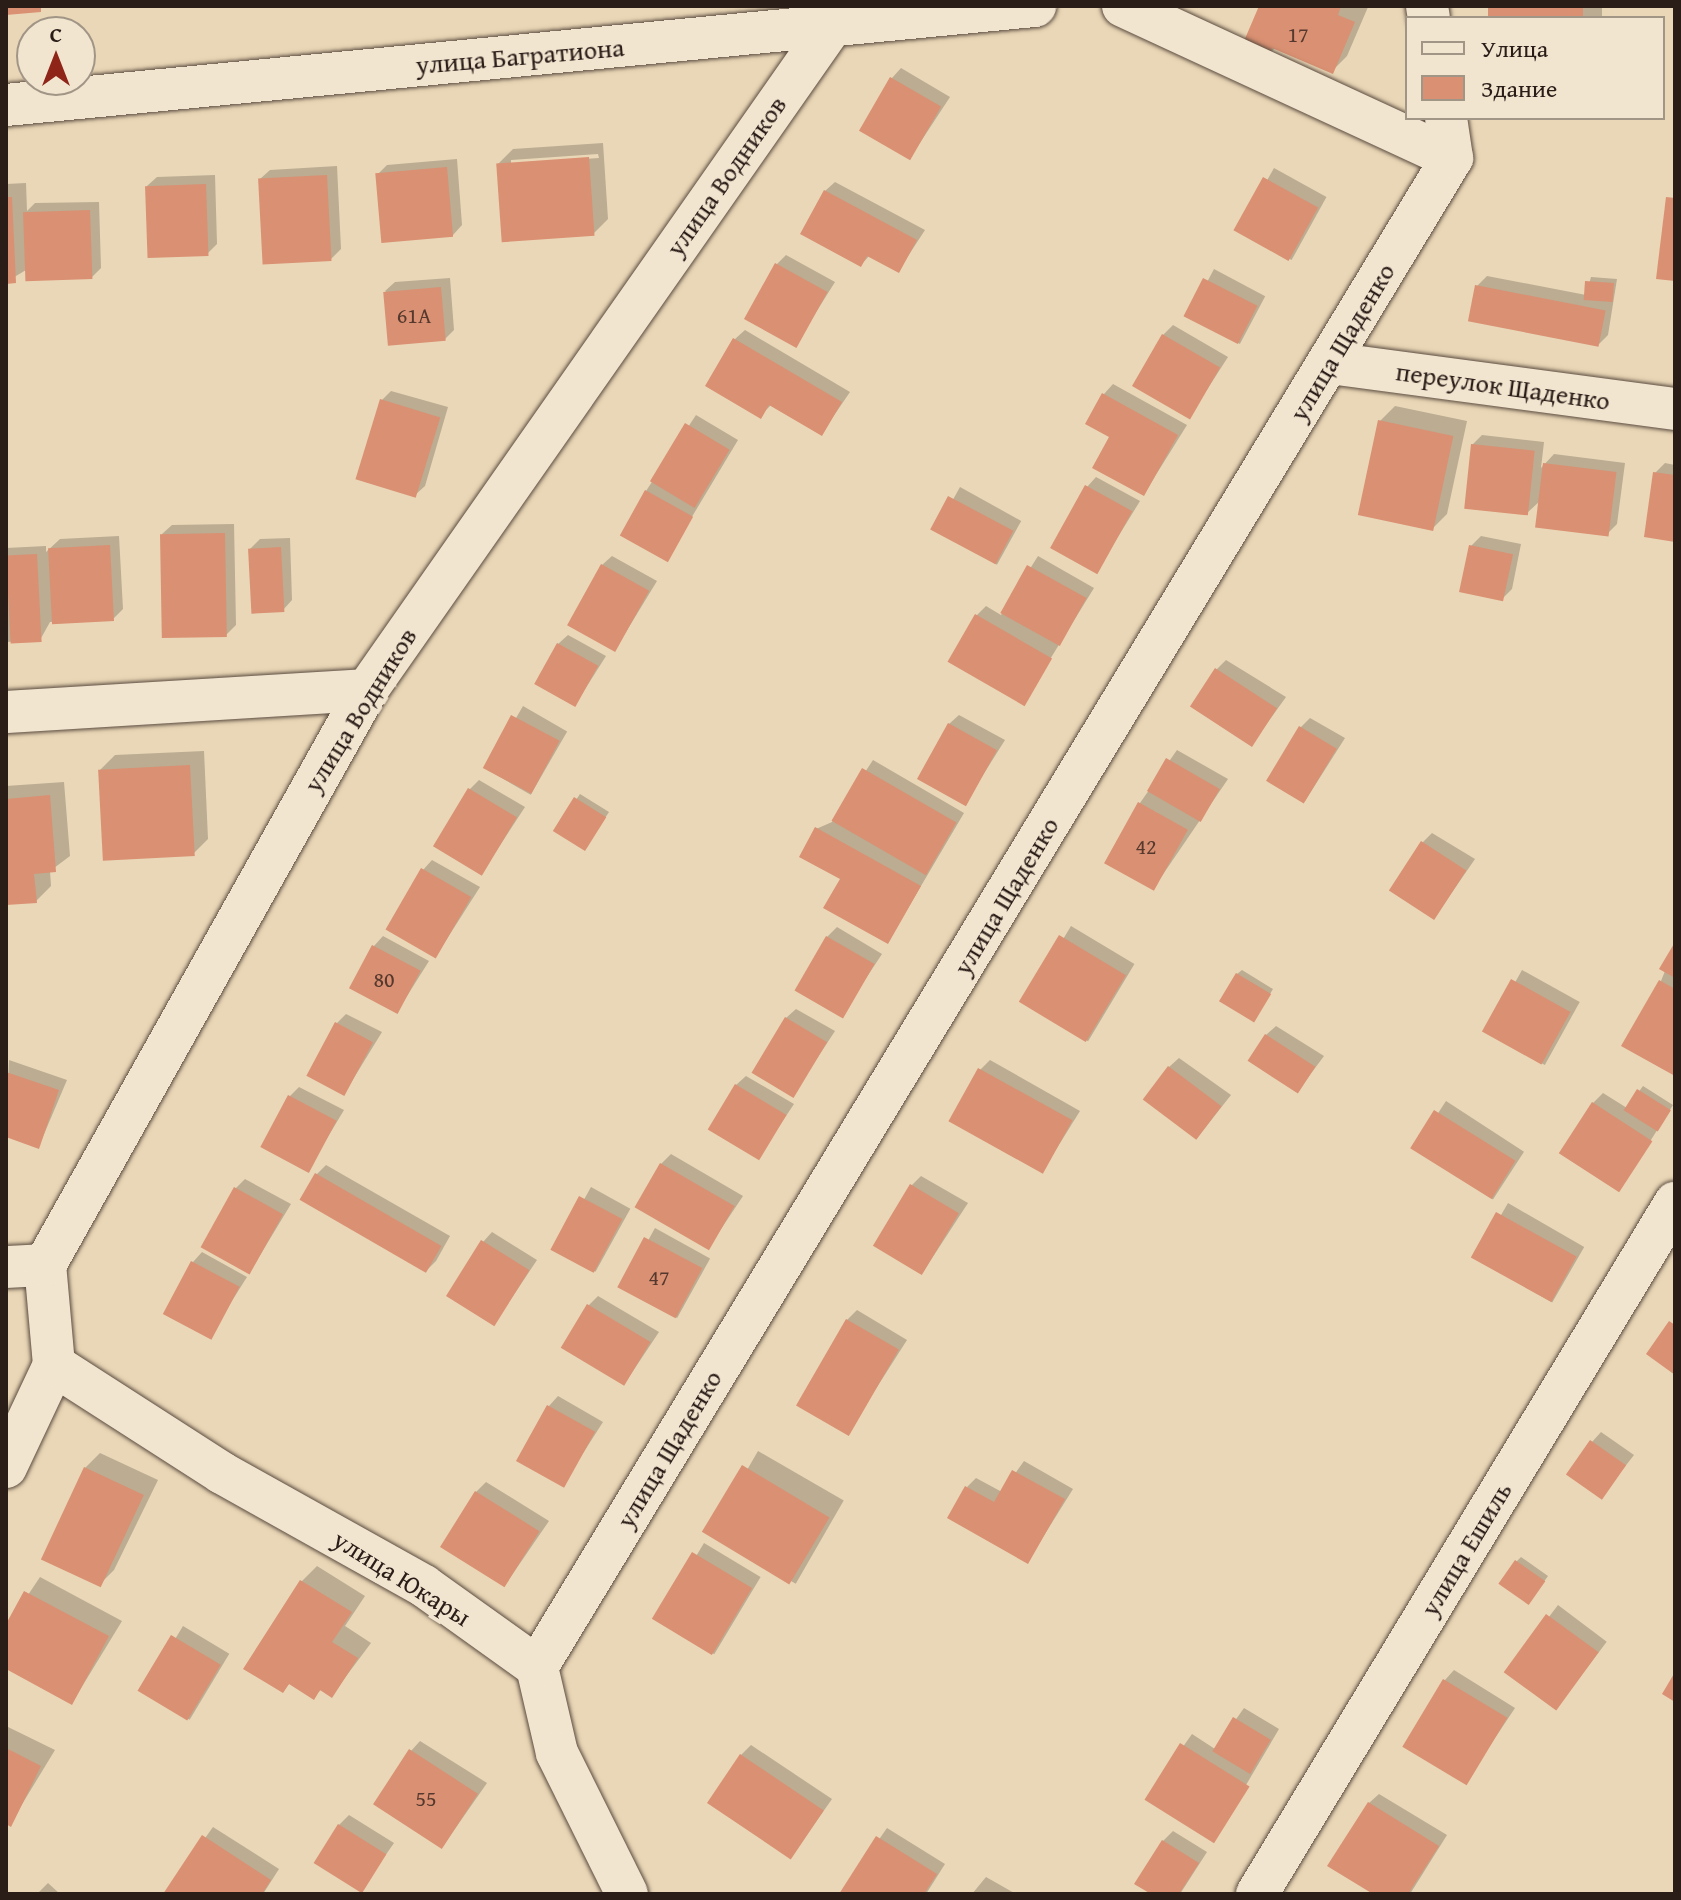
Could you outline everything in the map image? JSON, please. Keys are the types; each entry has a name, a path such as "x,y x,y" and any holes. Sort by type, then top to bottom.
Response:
{"street":[{"name":"улица Багратиона","path":"6,105 830,16 1035,6"},
{"path":"1123,6 1449,138"},
{"name":"улица Водников","path":"54,1365 26,1266 367,690 830,16"},
{"name":"улица Щаденко","path":"537,1667 1330,363 1449,138"},
{"name":"переулок Щаденко","path":"1330,363 1675,409"},
{"path":"6,712 367,690"},
{"name":"улица Ешиль","path":"1257,1894 1675,1203"},
{"path":"6,1467 54,1365"},
{"name":"улица Юкары","path":"54,1365 222,1473 424,1586 537,1667"},
{"path":"537,1667 557,1753 627,1894"}],"building":[{"path":"6,6 41,6 41,12 6,15"},
{"path":"1259,6 1341,6 1338,15 1355,22 1333,74 1272,48 1267,59 1241,48"},
{"path":"1488,6 1583,6 1583,16 1488,16"},
{"path":"890,77 941,106 910,160 859,131"},
{"path":"589,157 595,236 502,242 496,163"},
{"path":"447,167 453,237 381,243 375,173"},
{"path":"327,175 332,261 263,264 258,179"},
{"path":"1263,177 1318,208 1289,261 1233,230"},
{"path":"206,184 209,256 148,258 145,186"},
{"path":"824,190 917,240 899,273 867,256 861,267 800,234"},
{"path":"6,197 12,197 16,283 6,284"},
{"path":"1666,197 1675,198 1675,281 1656,279"},
{"path":"90,210 92,279 25,281 23,212"},
{"path":"775,263 827,292 796,348 744,319"},
{"path":"1203,278 1257,306 1238,344 1183,316"},
{"path":"1585,281 1614,283 1613,302 1584,300"},
{"path":"1475,285 1606,310 1598,347 1468,321"},
{"path":"441,287 446,341 388,346 383,292"},
{"path":"1162,334 1220,368 1190,419 1132,386"},
{"path":"733,338 842,402 822,436 769,405 761,419 705,386"},
{"path":"1102,393 1178,435 1144,496 1092,468 1109,437 1085,424"},
{"path":"380,399 440,417 416,498 355,479"},
{"path":"1378,420 1453,436 1433,531 1358,515"},
{"path":"685,423 730,450 695,508 650,481"},
{"path":"1471,444 1535,451 1528,515 1464,509"},
{"path":"1543,463 1616,472 1609,537 1535,528"},
{"path":"1653,472 1675,475 1675,542 1644,537"},
{"path":"1085,485 1132,511 1097,574 1050,548"},
{"path":"645,490 693,517 668,562 620,535"},
{"path":"948,496 1013,531 995,564 930,530"},
{"path":"225,533 227,637 162,638 160,534"},
{"path":"110,545 114,621 52,624 48,548"},
{"path":"1469,545 1513,554 1503,601 1459,592"},
{"path":"281,547 284,612 251,614 248,549"},
{"path":"37,554 42,642 11,644 6,556"},
{"path":"601,564 649,591 615,652 567,625"},
{"path":"1027,565 1086,598 1060,646 1000,613"},
{"path":"975,614 1052,658 1025,706 948,662"},
{"path":"557,643 598,666 575,707 534,684"},
{"path":"1215,668 1277,708 1252,747 1190,707"},
{"path":"511,715 560,741 531,794 483,768"},
{"path":"948,723 997,750 966,806 917,779"},
{"path":"1299,726 1337,749 1304,804 1266,781"},
{"path":"1166,758 1220,789 1201,822 1147,791"},
{"path":"190,765 195,856 103,861 98,770"},
{"path":"862,768 956,822 926,875 832,821"},
{"path":"468,788 517,817 482,876 433,846"},
{"path":"50,795 56,872 34,874 37,903 6,905 6,799"},
{"path":"574,797 606,817 585,851 553,831"},
{"path":"1138,802 1188,830 1154,891 1104,863"},
{"path":"815,827 921,886 888,944 823,908 840,879 799,857"},
{"path":"1421,841 1466,870 1434,920 1389,890"},
{"path":"421,868 471,897 436,958 386,929"},
{"path":"1059,935 1126,975 1086,1042 1019,1002"},
{"path":"826,936 874,964 843,1019 794,991"},
{"path":"1675,942 1675,978 1659,969"},
{"path":"372,945 421,971 398,1014 349,988"},
{"path":"1236,973 1271,994 1254,1022 1219,1001"},
{"path":"1511,979 1570,1012 1541,1064 1482,1031"},
{"path":"1659,980 1675,989 1675,1076 1621,1046"},
{"path":"785,1017 827,1042 794,1098 752,1073"},
{"path":"335,1022 373,1042 344,1096 306,1076"},
{"path":"1265,1034 1315,1067 1298,1094 1248,1061"},
{"path":"1168,1066 1222,1106 1196,1140 1143,1100"},
{"path":"978,1068 1072,1120 1043,1174 948,1121"},
{"path":"6,1072 59,1090 39,1149 6,1137"},
{"path":"735,1084 786,1115 759,1160 708,1129"},
{"path":"1637,1089 1671,1110 1658,1131 1624,1110"},
{"path":"288,1095 337,1121 309,1173 260,1147"},
{"path":"1592,1102 1652,1141 1619,1192 1559,1153"},
{"path":"1434,1110 1515,1161 1492,1199 1410,1148"},
{"path":"660,1163 734,1206 709,1250 634,1207"},
{"path":"315,1173 441,1246 426,1273 300,1200"},
{"path":"910,1184 959,1213 922,1275 873,1246"},
{"path":"234,1187 283,1214 250,1274 201,1247"},
{"path":"579,1196 622,1219 594,1273 550,1250"},
{"path":"1496,1212 1576,1257 1551,1302 1471,1257"},
{"path":"644,1237 702,1268 676,1318 617,1287"},
{"path":"481,1240 529,1270 494,1326 446,1296"},
{"path":"191,1261 240,1287 211,1340 163,1314"},
{"path":"587,1304 650,1342 624,1386 561,1348"},
{"path":"846,1319 899,1350 849,1436 796,1406"},
{"path":"1669,1321 1675,1325 1675,1375 1646,1354"},
{"path":"547,1405 595,1432 564,1488 516,1461"},
{"path":"1590,1440 1626,1465 1602,1500 1566,1474"},
{"path":"742,1465 829,1518 789,1584 702,1532"},
{"path":"84,1467 144,1495 101,1587 41,1559"},
{"path":"1012,1470 1065,1499 1028,1564 947,1518 965,1486 994,1502"},
{"path":"475,1491 539,1531 504,1587 440,1547"},
{"path":"692,1552 752,1588 712,1655 652,1619"},
{"path":"1515,1560 1545,1581 1529,1605 1498,1584"},
{"path":"300,1580 352,1612 332,1642 358,1658 332,1698 320,1690 314,1700 289,1684 283,1693 243,1669"},
{"path":"24,1591 109,1636 72,1705 6,1669 6,1624"},
{"path":"1546,1614 1599,1652 1556,1710 1504,1672"},
{"path":"171,1635 221,1665 187,1721 138,1691"},
{"path":"1675,1672 1675,1702 1662,1694"},
{"path":"1443,1679 1507,1718 1467,1785 1402,1747"},
{"path":"1233,1717 1271,1740 1250,1774 1212,1751"},
{"path":"1180,1743 1250,1786 1214,1843 1144,1800"},
{"path":"6,1748 41,1766 11,1827 6,1824"},
{"path":"409,1749 478,1794 442,1849 373,1804"},
{"path":"740,1754 824,1810 791,1859 707,1803"},
{"path":"1368,1802 1439,1846 1408,1894 1373,1894 1327,1866"},
{"path":"338,1824 386,1854 362,1893 314,1863"},
{"path":"202,1835 271,1880 262,1894 163,1894"},
{"path":"876,1836 937,1874 924,1894 839,1894"},
{"path":"1162,1840 1199,1863 1179,1894 1151,1894 1134,1884"}]}
